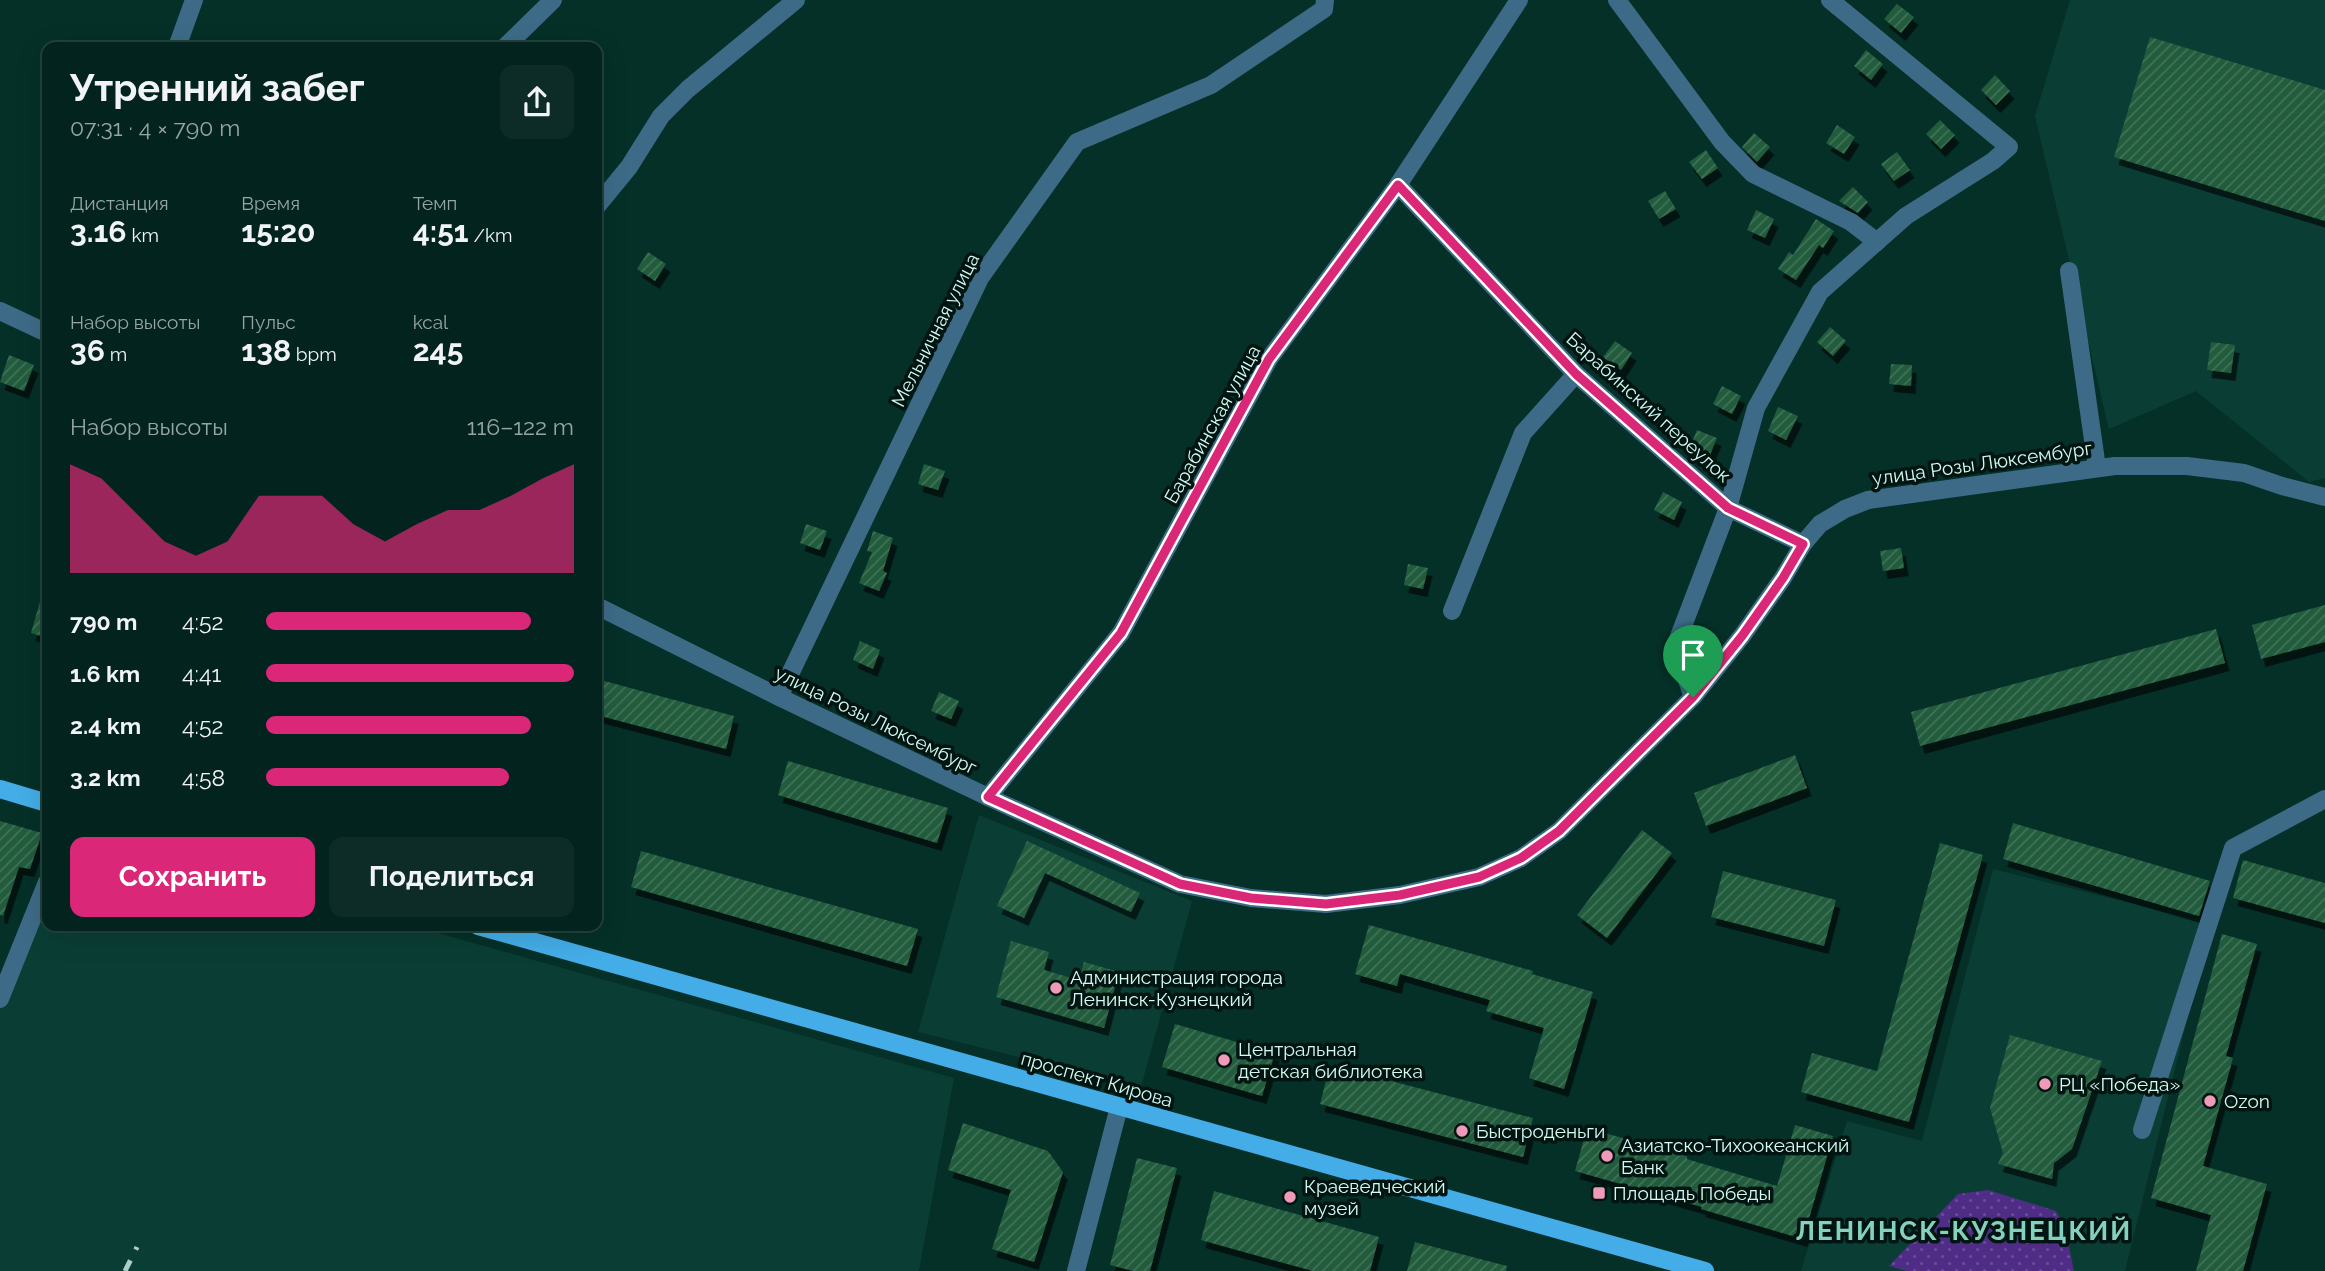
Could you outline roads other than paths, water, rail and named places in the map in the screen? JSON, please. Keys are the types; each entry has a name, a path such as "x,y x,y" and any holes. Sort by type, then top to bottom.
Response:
{"main road":[{"path":"0,789 42,802"},
{"name":"проспект Кирова","path":"496,931 1705,1271"}],"street":[{"path":"179,42 194,0"},
{"path":"510,42 553,0"},
{"path":"602,200 629,167 661,116 688,89 796,0"},
{"name":"Мельничная улица","path":"779,697 980,278 1077,142 1211,85 1324,9 1325,0"},
{"name":"Барабинская улица","path":"988,797 1121,633 1269,359 1398,185 1519,0"},
{"path":"1618,0 1722,142 1753,174 1851,222 1877,242"},
{"path":"1693,697 1675,646 1728,508 1756,408 1820,292 1906,216 1993,161 2009,146 1830,0"},
{"name":"Барабинский переулок","path":"1398,185 1576,374 1728,508 1803,544"},
{"path":"2069,271 2097,468"},
{"path":"0,311 42,331"},
{"path":"1452,611 1523,433 1576,374"},
{"name":"улица Розы Люксембург","path":"602,609 988,797 1180,884 1251,898 1326,904 1400,895 1479,877 1521,858 1559,831 1693,697 1742,636 1783,578 1803,544 1820,524 1845,509 1868,500 2115,466 2188,466 2244,473 2325,497"},
{"path":"2142,1130 2233,848 2325,799"},
{"path":"0,999 42,894"},
{"path":"1076,1271 1119,1107"}],"railway":[{"path":"125,1271 137,1247"}],"place":[{"name":"Администрация города Ленинск-Кузнецкий","path":"1056,988"},
{"name":"Центральная детская библиотека","path":"1224,1060"},
{"name":"РЦ «Победа»","path":"2045,1084"},
{"name":"Ozon","path":"2210,1101"},
{"name":"Быстроденьги","path":"1462,1131"},
{"name":"Азиатско-Тихоокеанский Банк","path":"1607,1156"},
{"name":"Площадь Победы","path":"1599,1193"},
{"name":"Краеведческий музей","path":"1290,1197"}],"district":[{"name":"ЛЕНИНСК-КУЗНЕЦКИЙ","path":"1964,1231"}]}
